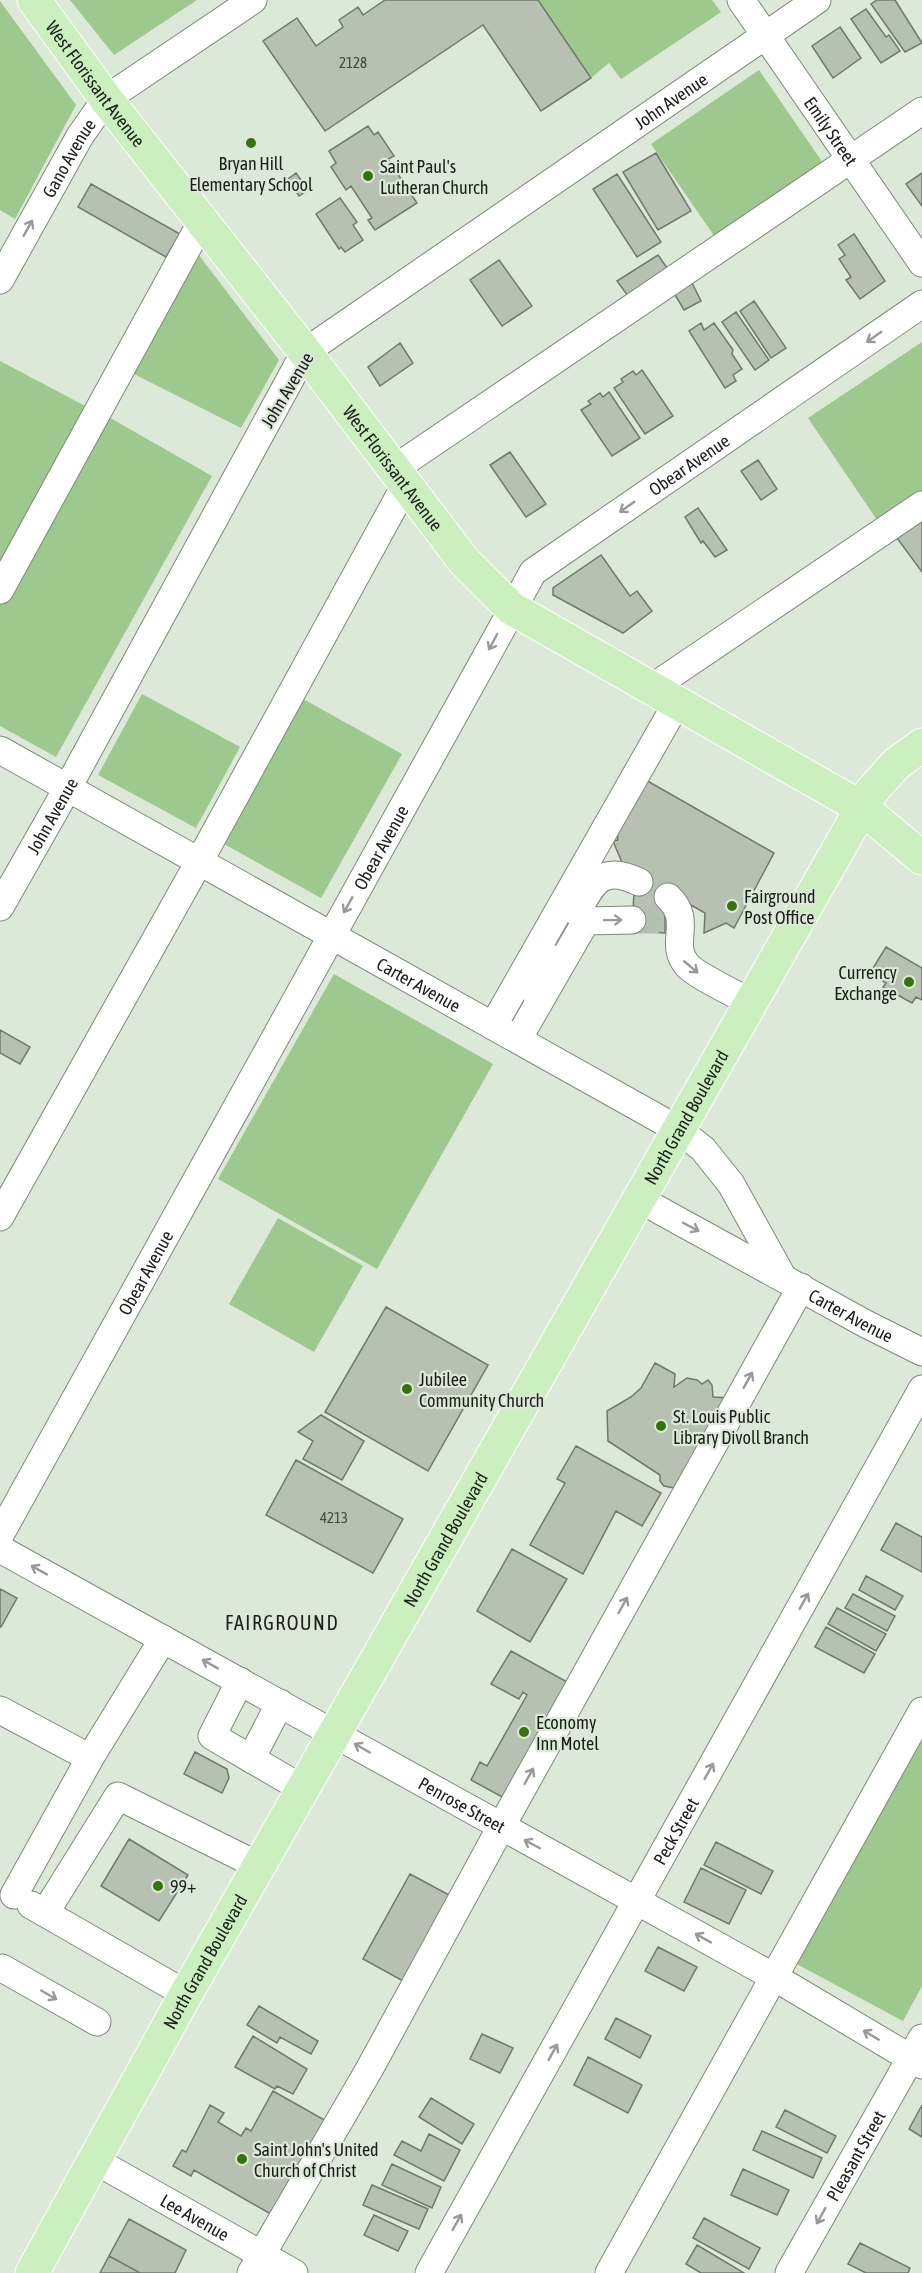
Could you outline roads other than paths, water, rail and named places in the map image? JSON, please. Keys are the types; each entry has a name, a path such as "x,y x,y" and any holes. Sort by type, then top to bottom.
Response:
{"main road":[{"name":"West Florissant Avenue","path":"34,0 106,99 305,352 464,561 511,608 666,694 862,808 922,858"},
{"name":"North Grand Boulevard","path":"32,2273 186,1994 862,808 882,778 896,764 922,745"}],"street":[{"name":"Gano Avenue","path":"0,280 80,136 106,99 253,0"},
{"name":"Emily Street","path":"741,0 922,263"},
{"name":"John Avenue","path":"0,907 67,789 305,352 818,0"},
{"path":"0,1217 199,862 400,476 922,111"},
{"path":"0,590 202,221"},
{"name":"Obear Avenue","path":"0,1535 532,572 922,304"},
{"path":"493,1026 666,694 922,505"},
{"name":"Carter Avenue","path":"0,750 679,1130 703,1149 731,1184 791,1282"},
{"path":"538,1004 537,980 592,884 612,875 623,874 639,882"},
{"path":"671,914 679,951 688,967 751,1003"},
{"path":"518,1039 586,921 632,920"},
{"name":"Carter Avenue","path":"639,1199 866,1324 922,1352"},
{"path":"257,2264 370,2068 791,1282"},
{"name":"Peck Street","path":"429,2273 922,1389"},
{"name":"Penrose Street","path":"0,1549 774,1977 918,2053"},
{"path":"163,1638 7,1891 186,1994"},
{"path":"240,1681 212,1737 303,1789"},
{"path":"251,1759 280,1703"},
{"path":"0,1710 90,1758"},
{"path":"609,2273 922,1711"},
{"path":"45,1913 118,1796 259,1866"},
{"path":"2,1968 97,2022"},
{"name":"Pleasant Street","path":"789,2273 918,2053"},
{"name":"Lee Avenue","path":"94,2160 257,2264 294,2273"}],"tunnel":[{"path":"632,920 665,920"}],"place":[{"name":"Bryan Hill Elementary School","path":"251,143"},
{"name":"Saint Paul's Lutheran Church","path":"368,176"},
{"name":"Fairground Post Office","path":"732,906"},
{"name":"Currency Exchange","path":"909,982"},
{"name":"Jubilee Community Church","path":"407,1389"},
{"name":"St. Louis Public Library Divoll Branch","path":"661,1426"},
{"name":"Economy Inn Motel","path":"524,1732"},
{"name":"99+","path":"158,1886"},
{"name":"Saint John's United Church of Christ","path":"242,2159"}],"district":[{"name":"FAIRGROUND","path":"282,1622"}]}
